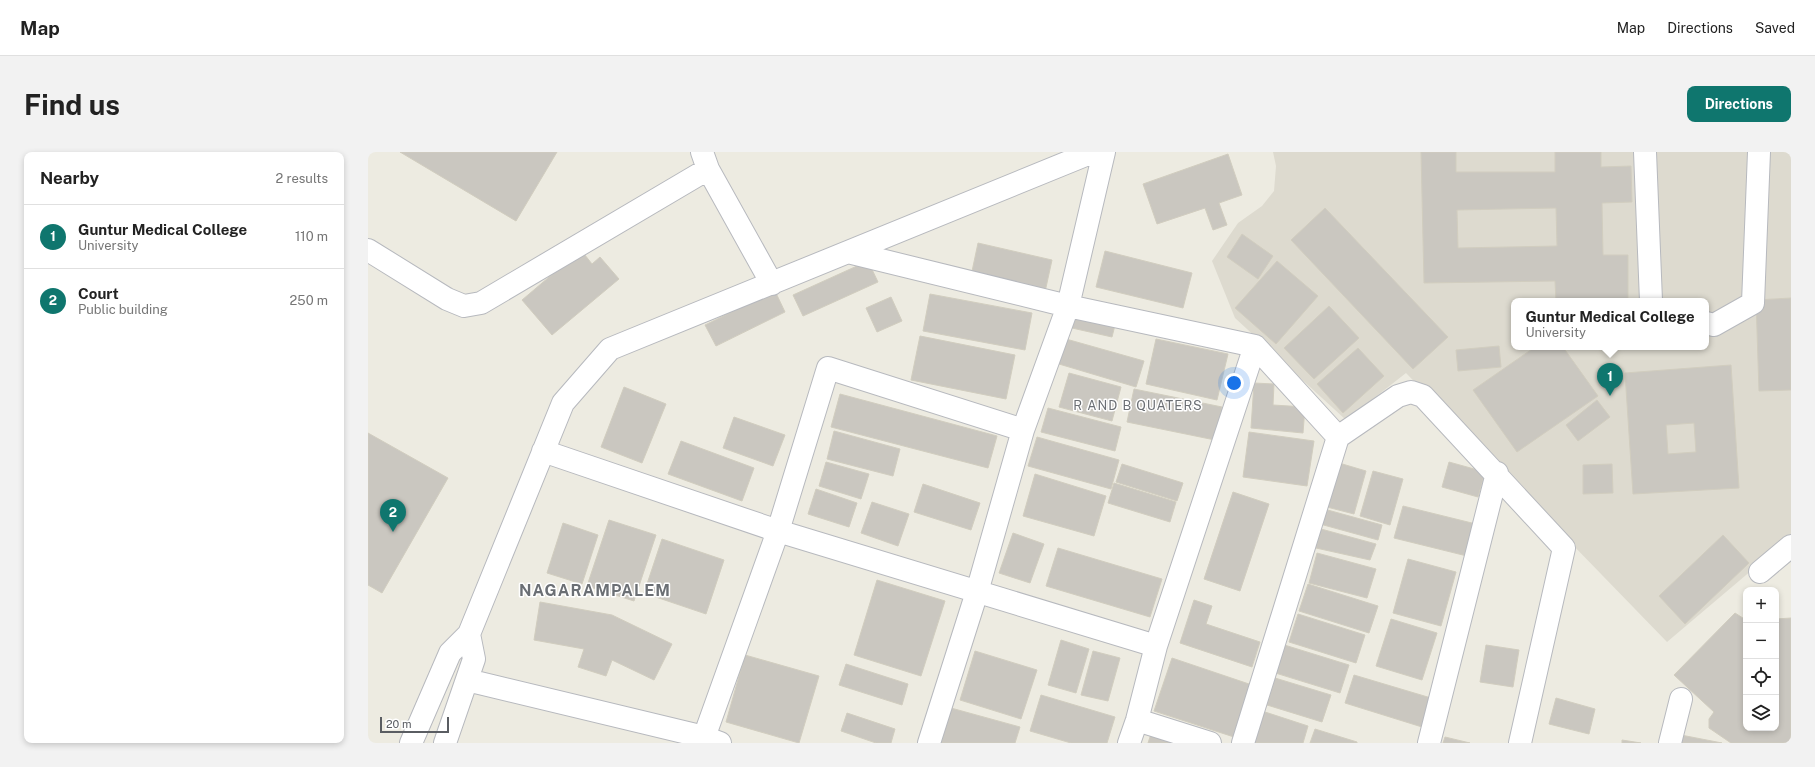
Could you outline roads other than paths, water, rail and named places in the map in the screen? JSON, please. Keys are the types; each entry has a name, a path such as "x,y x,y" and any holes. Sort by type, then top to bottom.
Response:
{"street":[{"path":"411,743 450,653 469,634 563,403 610,349 1093,152"},
{"path":"929,743 977,592 1023,430 1068,306 1104,152"},
{"path":"1645,152 1651,298"},
{"path":"1709,324 1714,325 1753,303 1759,152"},
{"path":"368,250 447,299 464,306 481,303 705,160 772,284"},
{"path":"848,252 1068,306 1255,346 1338,437"},
{"path":"1129,743 1156,646 1255,346"},
{"path":"467,680 708,741 778,531 828,368 1023,430"},
{"path":"1243,743 1338,437 1398,396 1411,392 1423,396 1497,473 1564,548 1520,743"},
{"path":"543,451 778,531 1156,646"},
{"path":"1429,743 1497,473"},
{"path":"1760,572 1791,546"},
{"path":"445,743 474,660 469,634"},
{"path":"1670,743 1681,699"},
{"path":"1136,720 1210,743"}],"place":[{"name":"Guntur Medical College","path":"1610,396"},
{"name":"Court","path":"393,532"}],"district":[{"name":"R AND B QUATERS","path":"1138,405"},
{"name":"NAGARAMPALEM","path":"595,590"}]}
